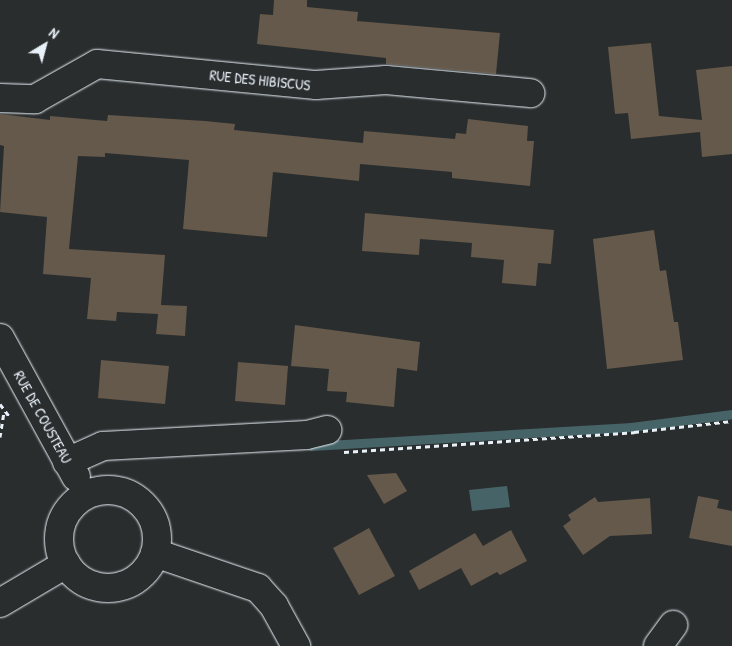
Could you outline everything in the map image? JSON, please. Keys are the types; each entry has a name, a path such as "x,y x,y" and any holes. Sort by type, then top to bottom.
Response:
{"street":[{"name":"RUE DES HIBISCUS","path":"0,98 35,99 97,64 316,85 386,80 530,93"},
{"name":"RUE DE COUSTEAU","path":"0,338 86,495"},
{"path":"67,462 104,446 307,435 332,441"},
{"path":"104,490 123,492 140,501 154,525 155,553 136,579 106,588 90,584 66,564 60,528 67,512 86,495 104,490"},
{"path":"155,553 258,588 274,606 296,646"},
{"path":"0,603 66,564"}],"path":[{"path":"0,417 4,412 0,437"},
{"path":"332,441 732,421"}],"water":[{"path":"507,486 510,507 472,511 469,490"}],"building":[{"path":"274,0 307,0 307,7 358,12 357,21 500,33 496,74 386,64 386,58 257,44 260,14 273,15"},
{"path":"651,43 659,116 702,120 696,70 732,66 732,154 702,157 700,132 631,139 628,113 615,114 608,47"},
{"path":"0,114 50,120 50,116 107,121 108,115 205,121 235,124 234,130 363,143 364,131 455,139 456,133 466,134 468,119 528,126 527,141 534,141 530,186 452,178 452,172 360,164 359,181 273,172 267,237 183,229 189,160 105,153 105,157 78,156 69,249 165,255 161,305 187,306 185,336 156,334 158,314 117,312 116,321 87,319 91,278 43,274 47,217 0,212 4,146 0,145"},
{"path":"365,213 554,230 551,264 538,263 536,286 502,283 504,260 471,257 472,243 420,239 419,255 362,251"},
{"path":"654,230 660,271 666,270 674,322 678,322 683,360 607,369 593,239"},
{"path":"295,325 420,342 417,371 397,368 394,407 346,402 347,392 327,391 329,369 291,366"},
{"path":"101,360 169,366 165,404 98,398"},
{"path":"238,362 288,366 285,405 235,401"},
{"path":"396,473 407,491 384,504 367,475"},
{"path":"698,496 719,500 717,508 732,511 732,546 689,538"},
{"path":"595,497 598,502 650,498 652,534 610,536 583,555 563,526 571,520 568,515"},
{"path":"369,528 395,576 359,595 333,548"},
{"path":"511,530 527,561 500,575 497,572 471,586 461,568 419,590 409,571 475,533 483,546"}],"waterway":[{"path":"311,446 631,427 732,414"}]}
